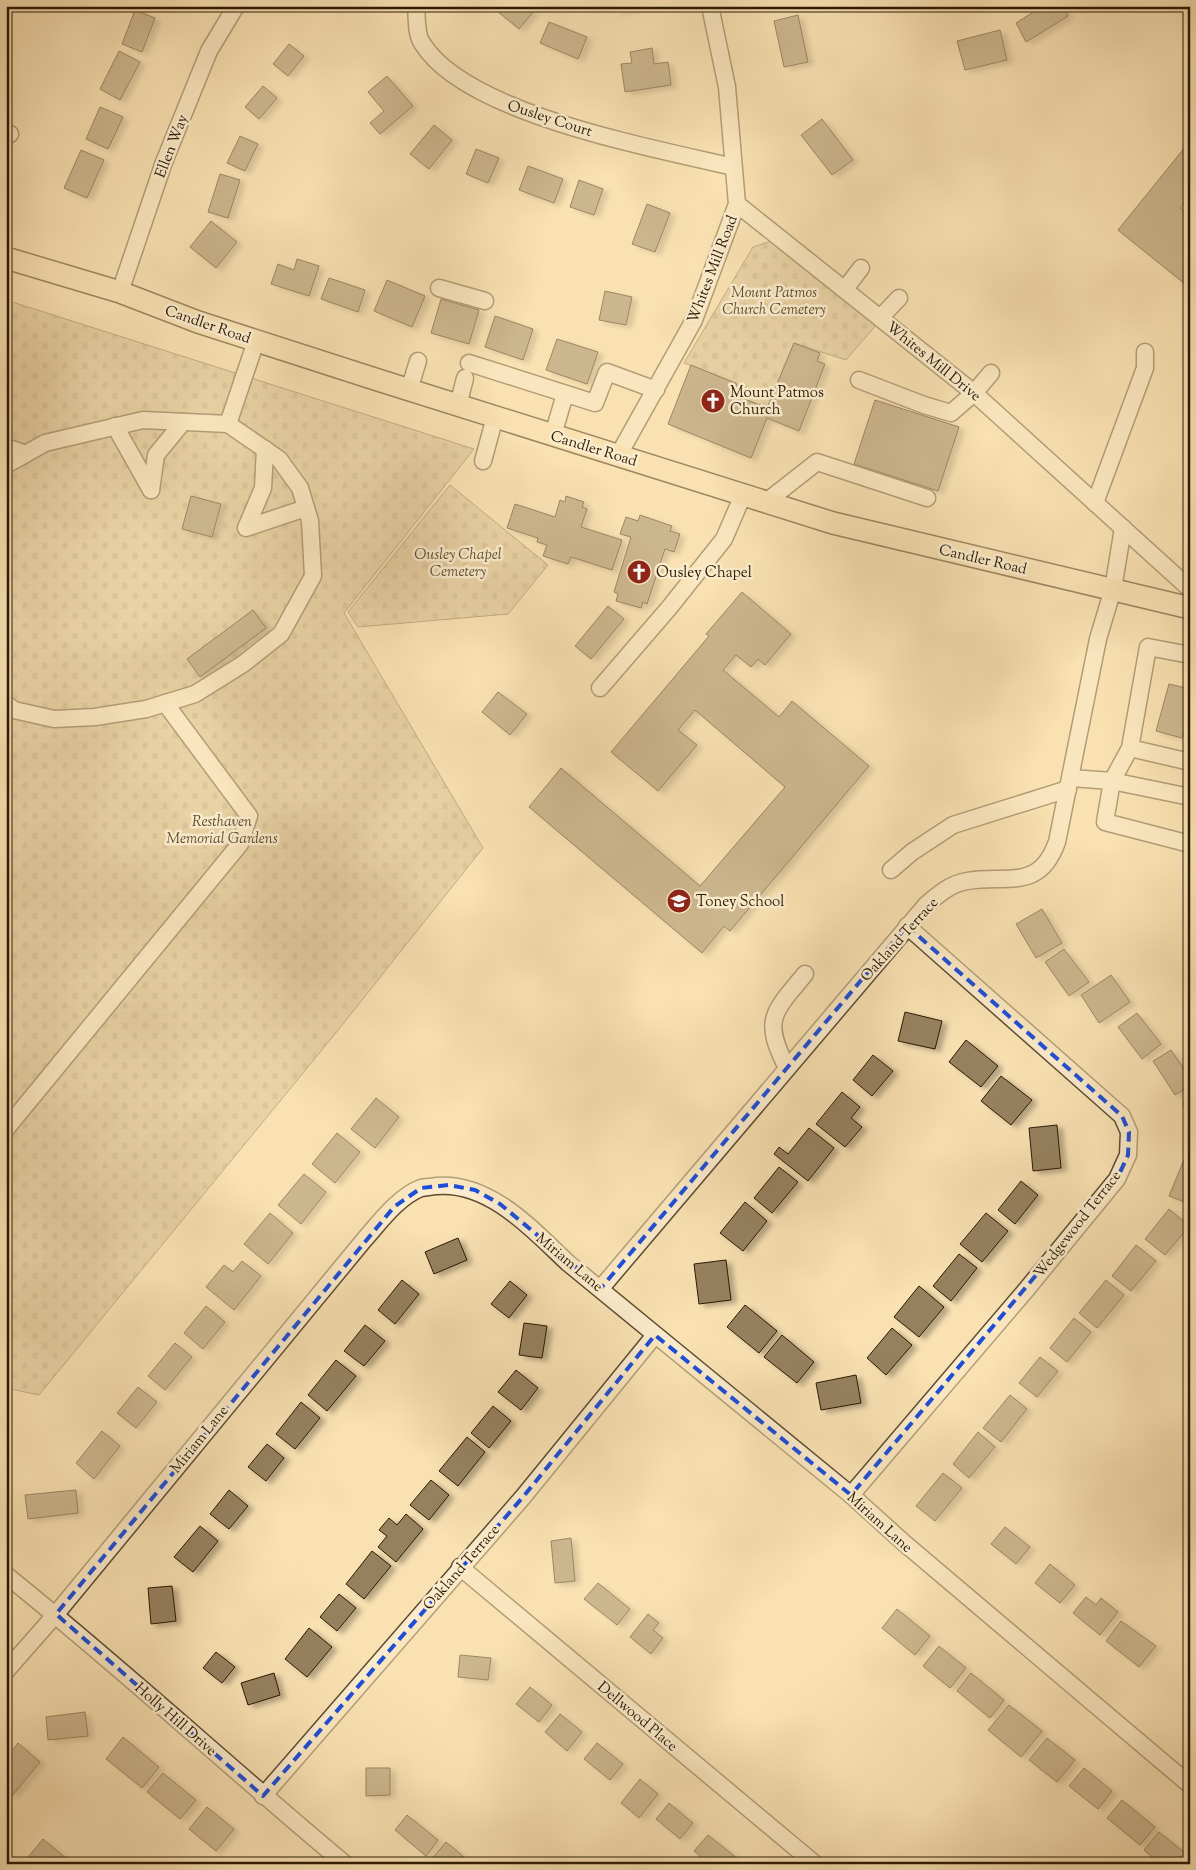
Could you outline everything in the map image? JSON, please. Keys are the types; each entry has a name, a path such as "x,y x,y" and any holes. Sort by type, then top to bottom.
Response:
{"main road":[{"name":"Candler Road","path":"6,258 120,292 198,322 458,406 834,523 1190,608"}],"street":[{"name":"Ellen Way","path":"120,292 164,162 209,51 236,6"},
{"name":"Ousley Court","path":"416,6 420,42 437,62 485,94 518,110 621,140 733,167"},
{"name":"Whites Mill Road","path":"618,456 694,320 736,204 727,88 710,6"},
{"name":"Whites Mill Drive","path":"736,204 880,318 898,343 974,393 1190,589"},
{"path":"845,289 862,268"},
{"path":"440,288 485,301"},
{"path":"880,318 899,298"},
{"path":"228,424 256,341"},
{"path":"1094,503 1145,368 1145,352"},
{"path":"409,390 418,361"},
{"path":"458,406 467,370 595,403 607,372 656,390"},
{"path":"860,380 924,405 951,413 974,393 991,373"},
{"path":"552,435 565,394"},
{"path":"483,461 495,417"},
{"path":"6,465 45,443 142,420 228,424 279,459 300,488 310,521 313,576 281,634 243,664 195,694 146,709 96,717 54,719 14,710 6,704"},
{"path":"115,426 151,490 156,456 183,422"},
{"path":"6,447 26,454"},
{"path":"265,449 263,488 246,528 306,508"},
{"path":"766,502 817,462 927,498"},
{"path":"600,688 669,608 724,538 743,495"},
{"path":"1113,589 1123,528"},
{"name":"Oakland Terrace","path":"600,1288 927,904 947,887 966,881 1023,879 1040,870 1052,856 1070,784 1098,639 1113,589"},
{"path":"1190,655 1148,647 1130,748 1112,781 1105,822 1190,844"},
{"path":"6,1129 240,844 249,816 165,703"},
{"path":"1130,748 1189,757"},
{"path":"891,870 912,852 953,825 1070,784 1112,781 1190,797"},
{"name":"Wedgewood Terrace","path":"851,1495 1026,1290 1117,1179 1128,1155 1129,1132 1122,1116 908,926"},
{"path":"787,1068 778,1050 771,1024 780,1004 805,974"},
{"name":"Miriam Lane","path":"6,1671 56,1614 364,1240 394,1207 421,1188 449,1185 475,1190 500,1204 568,1263 851,1495 911,1549 1190,1786"},
{"name":"Oakland Terrace","path":"263,1796 460,1567 523,1497 655,1335"},
{"name":"Dellwood Place","path":"460,1567 816,1864"},
{"name":"Holly Hill Drive","path":"6,1575 56,1614 263,1796 345,1864"}],"highlighted area":[{"path":"907,926 1122,1116 1129,1132 1128,1155 1117,1179 851,1495 655,1335 523,1497 263,1796 56,1614 394,1207 421,1188 449,1185 475,1190 500,1204 601,1288"}],"green space":[{"name":"Mount Patmos Church Cemetery","path":"771,241 877,324 846,360 794,343 767,408 732,394 736,383 684,363 753,247"},
{"name":"Resthaven Memorial Gardens","path":"6,300 474,449 344,613 483,848 335,1034 39,1395 6,1388"},
{"name":"Ousley Chapel Cemetery","path":"450,485 548,565 508,614 358,627 348,612"}],"building":[{"path":"491,6 529,6 534,11 519,29"},
{"path":"615,6 645,6 616,11"},
{"path":"1043,6 1063,6 1068,16 1026,42 1016,23"},
{"path":"135,10 155,18 142,52 122,44"},
{"path":"798,15 808,62 784,67 774,21"},
{"path":"549,22 587,37 578,59 540,43"},
{"path":"1000,30 1007,60 965,70 957,41"},
{"path":"289,44 304,56 288,76 273,64"},
{"path":"652,48 654,64 668,62 671,85 625,92 621,64 632,63 630,52"},
{"path":"119,51 140,62 120,100 100,89"},
{"path":"387,76 413,106 380,134 370,123 384,111 368,92"},
{"path":"263,86 277,98 259,119 245,107"},
{"path":"100,107 123,117 108,149 86,139"},
{"path":"822,119 853,160 832,175 801,135"},
{"path":"434,125 452,140 429,169 410,154"},
{"path":"240,136 258,144 245,171 227,163"},
{"path":"1190,141 1190,196 1180,208 1190,216 1190,288 1118,230"},
{"path":"476,149 499,158 488,183 466,174"},
{"path":"81,150 104,160 87,198 64,188"},
{"path":"528,166 563,179 554,203 519,190"},
{"path":"220,174 240,180 228,218 208,212"},
{"path":"579,180 603,189 594,215 570,207"},
{"path":"647,204 670,213 655,252 632,244"},
{"path":"211,221 237,242 216,268 190,247"},
{"path":"297,259 319,266 309,296 271,284 278,264 294,270"},
{"path":"329,278 365,290 358,312 321,299"},
{"path":"387,280 425,296 412,327 374,311"},
{"path":"605,291 632,297 626,325 599,320"},
{"path":"441,299 479,310 469,344 431,333"},
{"path":"495,316 533,329 523,360 485,347"},
{"path":"557,339 598,352 587,384 546,370"},
{"name":"Mount Patmos Church","path":"794,343 820,353 817,361 825,364 799,431 767,418 751,458 668,424 691,365 737,384 732,394 767,408"},
{"path":"875,400 959,427 938,491 854,464"},
{"path":"191,496 221,504 212,537 182,529"},
{"path":"566,496 584,502 582,507 587,509 581,527 622,540 612,570 571,557 568,564 543,556 547,545 537,542 538,538 507,528 515,504 555,517 560,500 565,502"},
{"name":"Ousley Chapel","path":"640,515 672,526 670,531 680,534 674,552 665,549 647,604 643,602 641,608 616,601 618,594 614,592 631,537 620,534 626,517 638,521"},
{"path":"742,592 791,634 765,665 758,659 751,667 736,655 723,670 779,717 792,701 869,766 730,931 724,926 702,953 529,807 561,768 700,886 785,787 695,710 678,730 697,745 658,791 611,752 709,636 706,634"},
{"path":"608,606 624,619 591,659 575,646"},
{"path":"253,610 266,628 200,677 187,659"},
{"path":"1169,684 1190,689 1190,711 1182,738 1156,731"},
{"path":"498,692 527,714 510,735 482,712"},
{"path":"1042,909 1062,943 1036,958 1016,924"},
{"path":"1064,949 1089,982 1069,996 1045,962"},
{"path":"1111,975 1130,1002 1099,1023 1081,995"},
{"path":"905,1012 942,1021 935,1049 898,1041"},
{"path":"1137,1013 1161,1044 1142,1059 1118,1027"},
{"path":"966,1040 998,1066 981,1087 949,1062"},
{"path":"1171,1050 1190,1078 1190,1086 1175,1095 1153,1061"},
{"path":"873,1055 893,1071 872,1096 853,1080"},
{"path":"1001,1076 1032,1100 1011,1125 981,1101"},
{"path":"842,1092 860,1107 851,1118 862,1127 845,1147 816,1124"},
{"path":"376,1098 399,1117 375,1148 351,1129"},
{"path":"1190,1100 1190,1144 1189,1144 1183,1101"},
{"path":"1057,1125 1061,1168 1033,1171 1029,1128"},
{"path":"809,1128 834,1148 808,1181 774,1154 779,1147 788,1154"},
{"path":"337,1133 360,1152 335,1183 312,1164"},
{"path":"1185,1157 1190,1159 1190,1204 1169,1196"},
{"path":"779,1167 798,1182 772,1213 754,1198"},
{"path":"304,1174 326,1192 301,1224 278,1205"},
{"path":"1021,1181 1038,1195 1015,1224 998,1210"},
{"path":"745,1202 767,1221 743,1251 720,1233"},
{"path":"1169,1209 1189,1226 1165,1255 1145,1239"},
{"path":"270,1213 293,1233 268,1264 244,1244"},
{"path":"986,1213 1008,1231 982,1262 960,1244"},
{"path":"458,1238 467,1260 434,1274 425,1252"},
{"path":"1136,1245 1156,1261 1131,1291 1112,1276"},
{"path":"959,1254 977,1268 951,1301 933,1286"},
{"path":"726,1260 731,1300 699,1304 694,1264"},
{"path":"242,1261 261,1276 234,1310 206,1287 224,1265 233,1272"},
{"path":"402,1280 419,1294 395,1324 378,1310"},
{"path":"1106,1280 1124,1295 1097,1328 1079,1313"},
{"path":"510,1281 527,1295 509,1318 491,1304"},
{"path":"919,1286 944,1307 919,1337 894,1317"},
{"path":"745,1305 777,1331 759,1353 727,1327"},
{"path":"206,1306 225,1322 203,1349 184,1333"},
{"path":"1074,1318 1091,1332 1067,1362 1050,1348"},
{"path":"524,1323 547,1326 542,1358 519,1355"},
{"path":"365,1325 385,1341 364,1366 344,1351"},
{"path":"892,1328 912,1345 886,1375 867,1358"},
{"path":"782,1335 814,1362 797,1383 764,1357"},
{"path":"175,1343 192,1357 165,1390 148,1376"},
{"path":"1040,1357 1058,1371 1037,1397 1019,1383"},
{"path":"336,1360 356,1376 327,1411 308,1395"},
{"path":"516,1370 538,1388 521,1410 498,1392"},
{"path":"856,1375 861,1403 821,1410 816,1383"},
{"path":"138,1387 157,1402 136,1428 117,1413"},
{"path":"1010,1395 1027,1409 1001,1442 983,1428"},
{"path":"301,1402 320,1418 295,1449 276,1434"},
{"path":"493,1406 511,1421 489,1448 471,1433"},
{"path":"102,1431 120,1446 94,1479 76,1463"},
{"path":"978,1432 995,1447 969,1478 953,1464"},
{"path":"467,1437 485,1452 458,1486 439,1471"},
{"path":"267,1444 284,1458 266,1481 248,1467"},
{"path":"943,1473 962,1488 935,1521 916,1506"},
{"path":"431,1480 449,1495 429,1520 410,1505"},
{"path":"76,1490 78,1513 28,1519 25,1495"},
{"path":"229,1490 248,1506 229,1529 210,1514"},
{"path":"406,1514 423,1529 396,1562 378,1547 387,1536 379,1530 389,1518 397,1525"},
{"path":"200,1526 218,1541 193,1572 174,1557"},
{"path":"1005,1527 1030,1547 1016,1564 991,1544"},
{"path":"571,1538 575,1581 555,1583 551,1541"},
{"path":"372,1551 391,1566 364,1599 346,1584"},
{"path":"1050,1564 1075,1585 1060,1603 1035,1583"},
{"path":"598,1583 630,1609 617,1625 584,1599"},
{"path":"172,1586 176,1621 151,1624 148,1588"},
{"path":"339,1594 356,1608 337,1631 320,1617"},
{"path":"1086,1597 1096,1605 1101,1598 1118,1612 1100,1635 1073,1613"},
{"path":"897,1609 930,1636 915,1655 882,1628"},
{"path":"648,1614 659,1623 653,1630 663,1638 651,1654 630,1637"},
{"path":"1121,1621 1156,1646 1139,1667 1106,1641"},
{"path":"309,1628 332,1647 307,1677 285,1659"},
{"path":"939,1646 966,1668 950,1688 923,1666"},
{"path":"216,1652 235,1667 222,1683 203,1668"},
{"path":"460,1655 491,1658 488,1680 458,1677"},
{"path":"274,1673 280,1695 248,1705 241,1683"},
{"path":"971,1673 1004,1700 990,1718 957,1691"},
{"path":"530,1687 552,1705 539,1722 516,1704"},
{"path":"1009,1705 1042,1731 1021,1757 988,1730"},
{"path":"85,1712 88,1736 48,1740 46,1717"},
{"path":"560,1714 582,1732 567,1751 545,1732"},
{"path":"123,1737 159,1767 142,1788 106,1759"},
{"path":"1047,1738 1075,1760 1057,1782 1029,1760"},
{"path":"18,1743 40,1762 12,1796 6,1791 6,1758"},
{"path":"597,1743 623,1764 610,1780 584,1759"},
{"path":"366,1768 390,1768 390,1795 366,1796"},
{"path":"1084,1768 1112,1791 1098,1809 1069,1786"},
{"path":"163,1773 196,1800 180,1819 147,1792"},
{"path":"640,1779 658,1794 639,1818 621,1803"},
{"path":"1122,1800 1155,1827 1140,1845 1107,1818"},
{"path":"669,1803 693,1823 680,1839 656,1819"},
{"path":"207,1807 234,1829 216,1851 189,1829"},
{"path":"407,1815 438,1840 426,1856 395,1830"},
{"path":"1159,1832 1190,1857 1189,1864 1160,1864 1144,1850"},
{"path":"708,1835 738,1859 734,1864 709,1864 694,1851"},
{"path":"43,1839 73,1864 36,1864 28,1857"},
{"path":"446,1842 464,1857 458,1864 435,1864 431,1860"}],"place":[{"name":"Mount Patmos Church","path":"713,401"},
{"name":"Ousley Chapel","path":"639,572"},
{"name":"Toney School","path":"679,901"}]}
